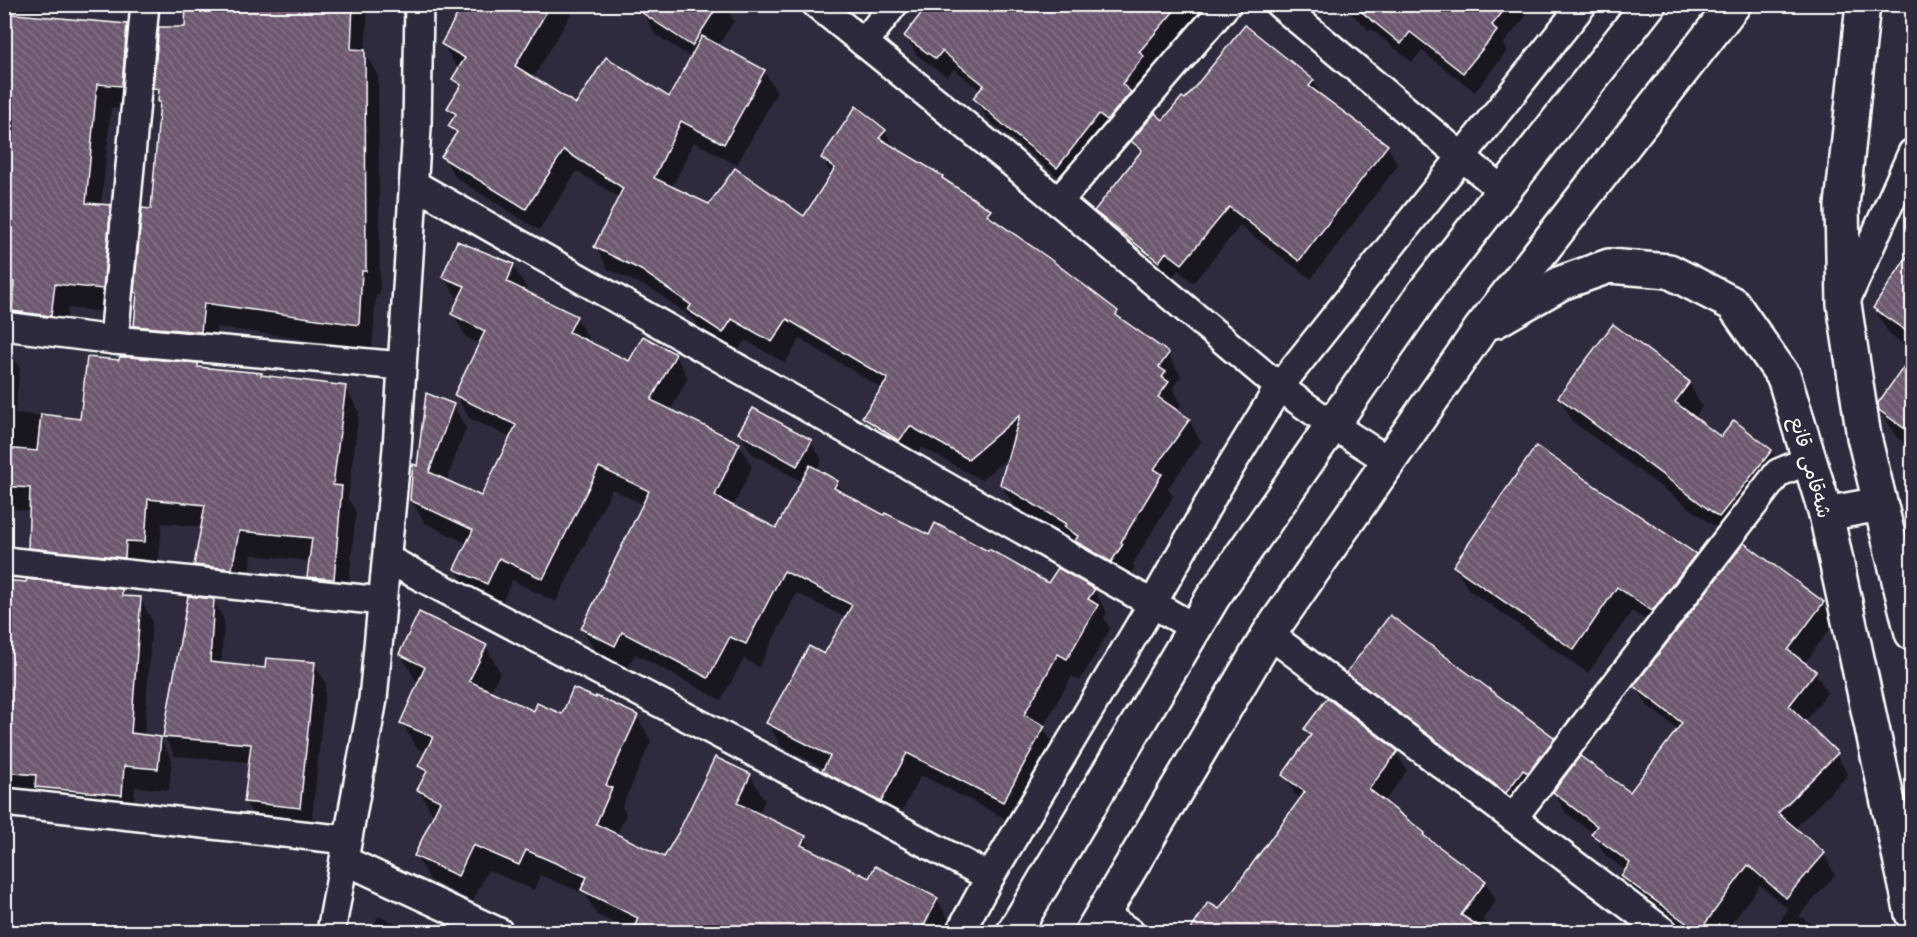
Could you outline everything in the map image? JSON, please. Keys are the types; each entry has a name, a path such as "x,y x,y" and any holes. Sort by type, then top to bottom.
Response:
{"main road":[{"path":"1014,933 1213,597 1331,424 1426,290 1649,4"},
{"path":"1098,923 1269,634 1480,330 1734,4"},
{"path":"1863,4 1842,206 1844,304 1864,437 1912,633"},
{"name":"شەقامی قانع","path":"1480,330 1561,283 1608,266 1669,271 1733,304 1784,377 1826,514 1912,914"},
{"path":"1826,514 1880,504"}],"street":[{"path":"114,340 145,4"},
{"path":"331,933 373,699 387,559 397,448 414,184 419,4"},
{"path":"816,4 1279,387 1389,461"},
{"path":"864,43 894,4"},
{"path":"1058,202 1227,4"},
{"path":"1279,4 1503,191"},
{"path":"960,933 990,877 1279,387 1583,4"},
{"path":"1844,304 1912,153"},
{"path":"414,184 1195,628"},
{"path":"4,326 114,340 402,366"},
{"path":"1513,818 1778,473 1809,460"},
{"path":"387,559 990,877"},
{"path":"4,561 382,601"},
{"path":"1269,634 1664,933"},
{"path":"4,802 346,850 499,933"},
{"path":"1098,923 1130,933"}],"building":[{"path":"186,4 353,4 351,49 365,50 366,271 362,271 359,325 204,303 201,332 134,326 137,293 134,292 142,208 151,209 160,102 158,102 159,89 153,88 159,27 185,27"},
{"path":"463,4 551,4 515,66 576,104 606,57 669,97 702,36 765,70 724,144 681,121 654,178 709,204 735,168 804,216 835,168 821,158 856,106 886,130 879,138 943,176 942,178 991,210 987,215 1050,259 1118,311 1116,315 1169,353 1159,367 1166,372 1162,377 1169,382 1158,397 1190,419 1154,469 1162,474 1111,562 1075,541 1078,536 1064,527 1066,524 1000,484 1020,415 968,459 910,426 899,441 862,417 888,379 787,319 772,342 732,319 723,333 688,310 691,305 641,270 594,247 623,188 564,150 526,209 441,157 457,132 448,126 456,114 447,108 461,85 452,79 465,58 441,44"},
{"path":"629,4 719,4 692,46"},
{"path":"928,4 1180,4 1139,52 1144,56 1122,84 1131,92 1107,120 1099,114 1057,168 973,98 984,85 942,51 936,59 904,36"},
{"path":"1352,4 1509,4 1492,25 1497,31 1463,73 1410,32 1401,44"},
{"path":"4,13 127,24 122,86 97,84 86,203 111,205 103,289 55,284 51,316 12,311 14,282 4,281"},
{"path":"1245,25 1314,80 1309,86 1388,145 1299,261 1229,207 1182,264 1166,252 1159,262 1094,211 1142,150 1131,141 1155,113 1163,120 1182,97 1185,99"},
{"path":"457,241 514,264 507,282 577,316 569,332 629,361 643,336 676,354 651,400 740,443 715,495 722,500 776,528 810,465 838,481 834,488 884,515 885,513 929,535 935,523 988,551 989,549 1048,583 1058,568 1095,589 1088,599 1098,605 1067,659 1058,654 1024,715 1045,726 1003,802 907,753 881,802 822,771 830,756 766,723 809,646 824,654 852,605 784,571 746,644 730,637 708,678 622,632 615,646 581,629 649,491 599,467 543,579 499,558 487,584 454,569 473,530 410,500 413,464 417,466 426,393 454,404 429,472 481,496 516,425 454,395 485,331 451,314 465,286 442,277"},
{"path":"1912,249 1912,335 1873,308"},
{"path":"1613,324 1690,382 1675,402 1721,437 1734,420 1772,450 1719,517 1558,397"},
{"path":"1912,355 1912,434 1879,410 1878,403"},
{"path":"87,357 119,360 120,357 130,357 198,363 198,367 262,373 261,375 346,386 333,485 342,486 334,579 307,577 312,538 239,531 232,569 194,565 205,505 148,499 145,542 126,541 125,558 28,548 30,488 4,486 4,448 37,451 41,414 80,419"},
{"path":"753,408 812,440 797,466 738,433"},
{"path":"1536,446 1696,554 1652,611 1617,587 1574,650 1453,566"},
{"path":"1744,543 1824,602 1788,650 1816,671 1789,706 1838,753 1778,813 1825,853 1786,898 1748,865 1699,932 1621,876 1630,863 1591,834 1597,826 1553,792 1580,756 1630,792 1682,723 1634,686"},
{"path":"27,579 122,589 122,596 141,597 131,733 161,737 158,769 124,766 122,795 35,787 36,775 4,772 4,580 26,582"},
{"path":"188,596 214,599 210,662 265,668 266,658 315,662 300,808 244,802 251,744 163,737"},
{"path":"419,612 487,645 469,681 534,711 537,703 562,714 573,688 638,715 606,785 612,788 596,824 664,857 715,757 751,774 737,803 806,836 801,845 869,878 875,866 938,898 920,933 632,933 638,918 581,890 587,877 526,850 519,865 473,845 458,876 414,856 440,801 417,790 427,771 418,766 433,737 400,723 425,667 399,654"},
{"path":"1390,615 1555,738 1528,773 1523,770 1506,793 1346,673"},
{"path":"1327,698 1398,751 1369,789 1425,833 1423,835 1486,881 1461,915 1490,933 1189,933 1208,902 1219,909 1305,792 1282,775 1311,735 1304,729"}]}
